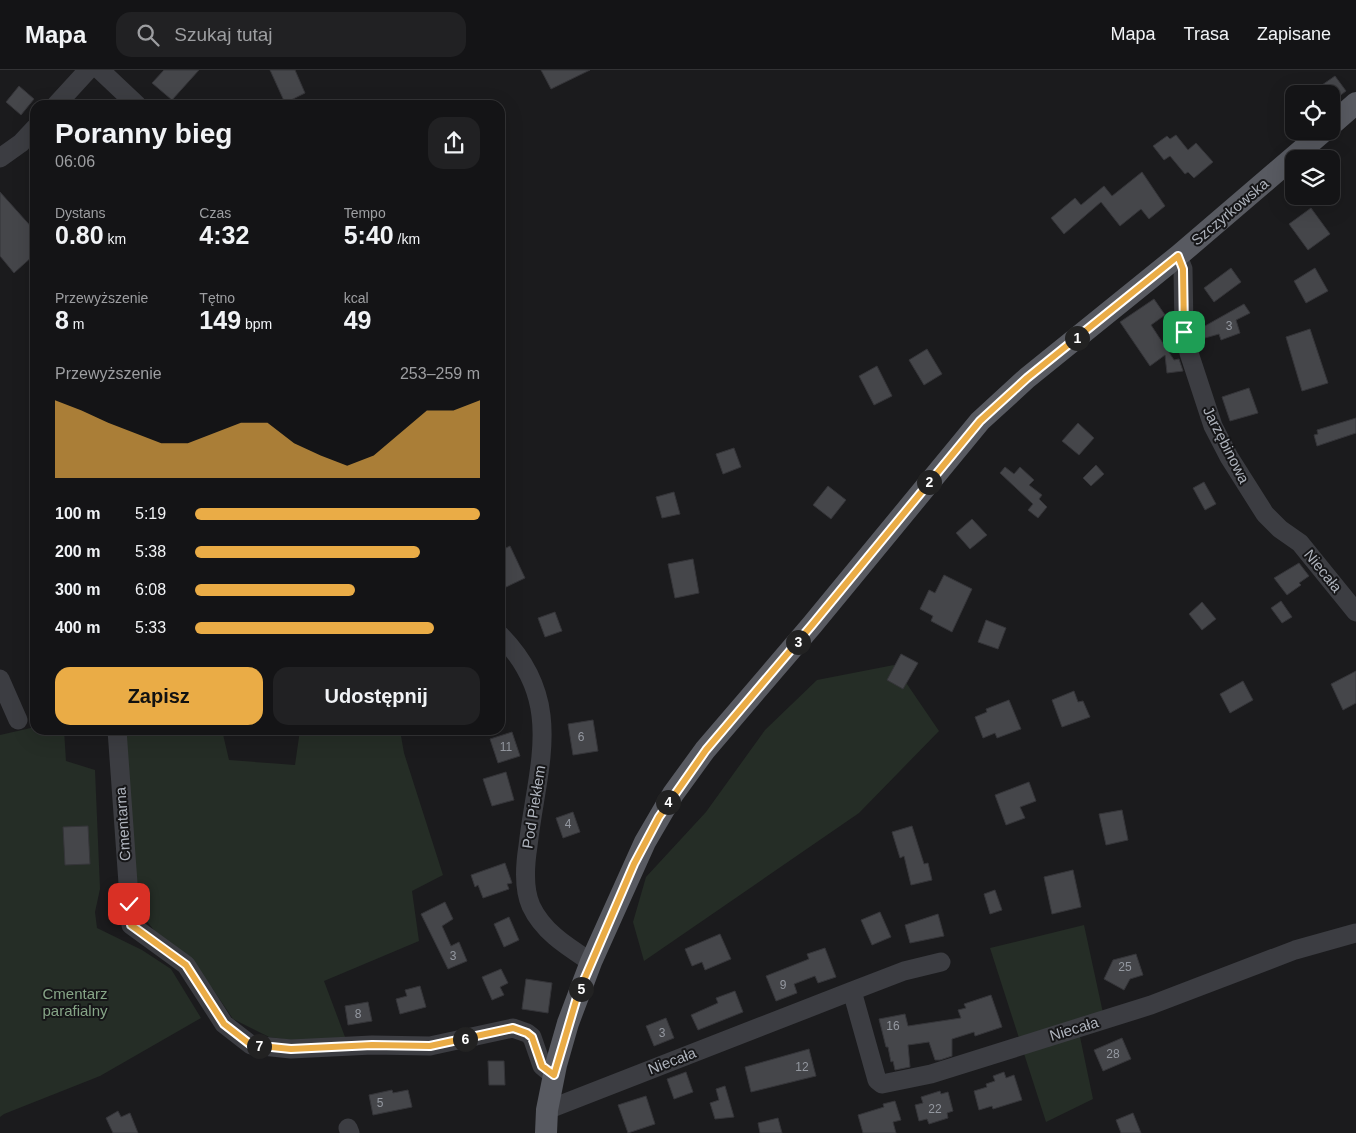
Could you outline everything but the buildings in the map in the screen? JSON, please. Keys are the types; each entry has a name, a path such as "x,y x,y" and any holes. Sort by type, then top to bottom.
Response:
{"main road":[{"path":"1340,117 1356,103"},
{"name":"Szczyrkowska","path":"546,1133 554,1075 568,1023 591,962 630,872 659,817 711,743 812,625 980,421 1027,378 1178,256 1313,140"}],"street":[{"path":"61,100 88,70"},
{"path":"100,70 132,100"},
{"path":"0,158 21,143 30,133"},
{"name":"Jarzębinowa","path":"1178,256 1183,269 1184,330 1200,389 1213,426 1229,457 1265,514 1287,533"},
{"name":"Niecała","path":"1287,533 1300,543 1356,612"},
{"name":"Pod Piekłem","path":"505,640 511,646 532,679 539,697 542,719 542,749 538,786 526,864 526,886 530,904 549,931 591,962"},
{"path":"0,679 21,718"},
{"name":"Cmentarna","path":"117,735 131,925 186,965 224,1024 251,1045 291,1049 372,1045 430,1046 513,1028 532,1037 542,1066 554,1075"},
{"name":"Niecała","path":"852,991 877,1080 882,1084 931,1074 1150,1005 1295,950 1356,933"},
{"name":"Niecała","path":"548,1110 904,971 941,962"}],"green space":[{"path":"894,665 939,731 859,813 644,961 633,922 646,877 706,812 765,730 817,680"},
{"name":"Cmentarz parafialny","path":"30,728 30,735 64,735 66,761 95,770 100,889 95,912 97,928 142,950 171,969 201,1018 100,1076 0,1117 0,735"},
{"path":"126,735 223,735 229,760 295,765 299,735 401,735 404,753 443,875 412,891 419,941 324,981 345,1037 306,1042 269,1037 233,1019 212,988 166,946 136,907"},
{"path":"1084,925 1103,1013 1079,1032 1093,1099 1046,1122 990,948"}],"route":[{"path":"129,904 131,925 186,965 224,1024 251,1045 291,1049 372,1045 430,1046 513,1028 532,1037 542,1066 554,1075 568,1023 591,962 634,864 673,794 706,750 812,625 965,438 995,406 1027,378 1178,256 1183,269 1184,332"}]}
